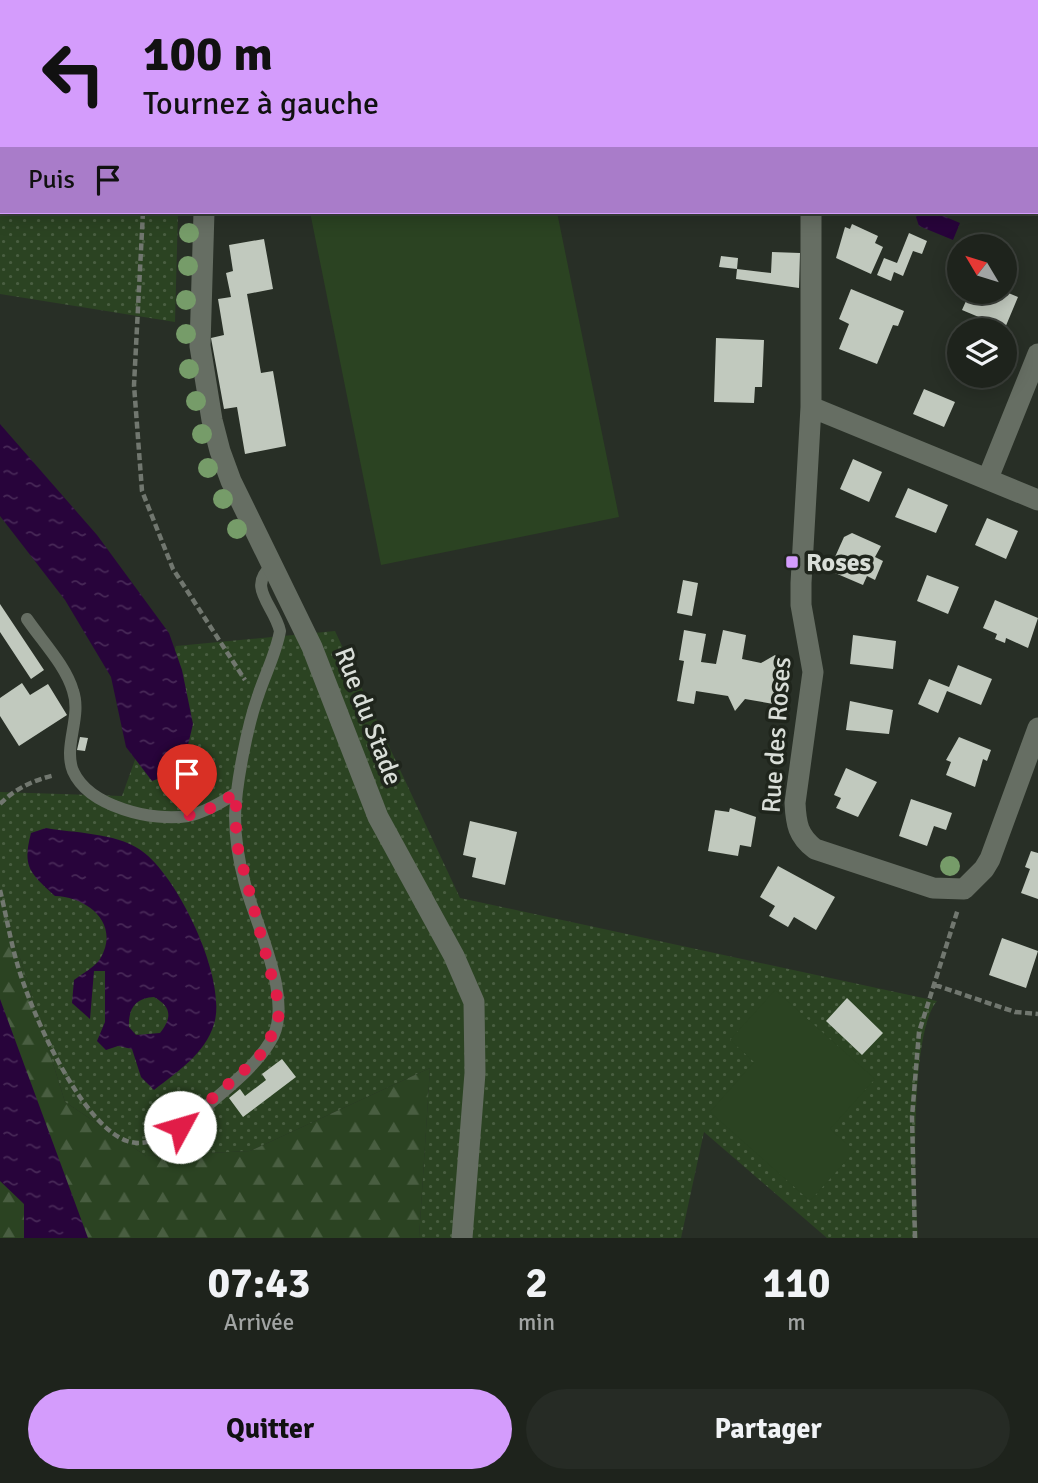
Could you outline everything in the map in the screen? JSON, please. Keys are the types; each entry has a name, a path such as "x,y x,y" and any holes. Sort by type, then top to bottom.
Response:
{"street":[{"name":"Rue du Stade","path":"204,214 200,346 212,420 231,481 312,647 378,817 454,956 474,1002 476,1048 462,1238"},
{"name":"Rue des Roses","path":"811,214 811,407 801,605 813,672 795,803 796,825 803,840 816,849 933,888 964,889"},
{"path":"988,478 1038,354"},
{"path":"811,407 1038,499"},
{"path":"964,889 990,859 1038,727"}],"lane":[{"path":"199,1113 259,1057 278,1024 279,1004 271,967 244,883 236,841 236,793 257,698 275,654 280,631 259,586 260,578 272,566"},
{"path":"27,619 74,691 76,710 70,752 73,771 85,786 102,799 133,811 164,817 187,816 214,807 236,793"}],"path":[{"path":"143,214 134,385 142,491 173,569 209,629 257,698"},
{"path":"0,804 11,793 37,779 73,771"},
{"path":"915,1238 912,1117 919,1032 964,889"},
{"path":"0,890 18,965 53,1051 90,1114 128,1141 144,1142 162,1137 199,1113"},
{"path":"934,985 1015,1012 1038,1013"}],"green space":[{"path":"0,214 178,214 175,322 0,294"},
{"path":"310,214 557,214 619,517 381,565"},
{"path":"335,631 460,898 937,1001 928,1019 918,1078 915,1152 918,1238 827,1238 704,1132 681,1238 419,1238 430,1068 250,1151 146,1156 65,1102 0,894 0,792 122,796 176,646"},
{"path":"0,894 65,1102 146,1156 250,1151 430,1068 419,1238 0,1238"},
{"path":"775,990 875,1079 830,1129 855,1151 810,1201 710,1112 754,1062 730,1040"}],"water":[{"path":"918,214 939,214 960,223 955,234 947,234 947,238 919,226 916,217"},
{"path":"0,424 97,535 169,633 182,670 193,724 182,770 152,781 126,747 111,677 65,600 0,516"},
{"path":"46,828 94,834 139,849 169,880 196,929 214,981 214,1024 210,1035 197,1053 154,1090 141,1077 132,1049 118,1046 106,1050 97,1041 105,1022 105,971 94,971 90,1019 72,1003 74,980 100,959 105,946 104,924 89,907 79,901 55,896 34,875 27,854 31,833","holes":["154,997 168,1013 164,1028 160,1033 136,1035 129,1027 134,1005 142,999"]},
{"path":"0,999 88,1238 24,1238 24,1204 0,1181"}],"building":[{"path":"852,224 878,236 875,243 883,247 871,274 836,258 845,227 850,229"},
{"path":"909,233 927,241 922,254 913,251 903,276 894,272 891,281 877,275 884,258 897,263"},
{"path":"264,239 273,289 247,294 261,373 273,371 286,446 245,454 237,407 224,409 211,338 224,335 218,299 231,297 226,273 233,271 229,245"},
{"path":"772,252 800,253 799,288 736,279 737,269 771,273"},
{"path":"721,256 738,258 737,269 719,267"},
{"path":"851,289 904,311 898,326 893,325 877,364 839,349 849,324 839,319"},
{"path":"965,304 1015,304 1009,318 981,318 962,310"},
{"path":"716,338 764,340 762,387 755,387 754,403 714,402"},
{"path":"924,389 955,402 944,427 913,414"},
{"path":"853,459 882,472 869,502 840,489"},
{"path":"908,488 948,505 936,533 895,517"},
{"path":"987,518 1018,531 1006,559 975,545"},
{"path":"852,533 881,546 875,557 883,561 875,580 867,576 863,585 835,573 841,559 835,557 844,537"},
{"path":"927,575 959,587 948,614 917,601"},
{"path":"683,580 698,583 692,616 677,613"},
{"path":"995,600 1038,618 1028,648 1006,638 1005,643 995,639 997,634 983,628"},
{"path":"0,604 44,670 31,679 0,632"},
{"path":"684,630 706,634 701,662 716,664 723,630 746,635 742,659 761,663 775,655 786,667 779,705 745,699 735,711 728,696 696,691 694,704 677,701 684,661 679,660"},
{"path":"853,635 896,641 893,669 850,664"},
{"path":"958,665 992,679 981,705 947,691 938,713 918,704 929,679 949,687"},
{"path":"22,683 30,695 48,684 67,715 19,746 0,716 0,698"},
{"path":"850,701 893,710 889,734 846,730"},
{"path":"80,737 88,738 85,751 77,750"},
{"path":"959,737 991,750 987,761 983,759 975,787 946,775 951,762 946,760"},
{"path":"846,768 877,782 858,817 836,808 841,798 834,795"},
{"path":"911,799 952,813 946,830 934,826 927,846 899,836"},
{"path":"730,808 756,817 751,847 740,845 738,856 708,851 715,810 729,812"},
{"path":"470,821 517,832 505,885 472,877 476,858 463,855"},
{"path":"1031,851 1038,853 1038,899 1021,893 1030,869 1025,867"},
{"path":"778,866 835,897 816,930 794,917 788,927 769,916 775,906 760,897"},
{"path":"1002,938 1038,951 1026,988 989,975"},
{"path":"847,998 883,1033 862,1055 826,1021"},
{"path":"282,1059 296,1077 243,1117 229,1098 240,1089 245,1096 266,1080 262,1074"}],"place":[{"name":"Roses","path":"792,562"}],"route":[{"path":"180,1127 199,1113 259,1057 272,1040 278,1024 279,1004 271,967 244,883 236,841 236,793 214,807 187,816"}]}
